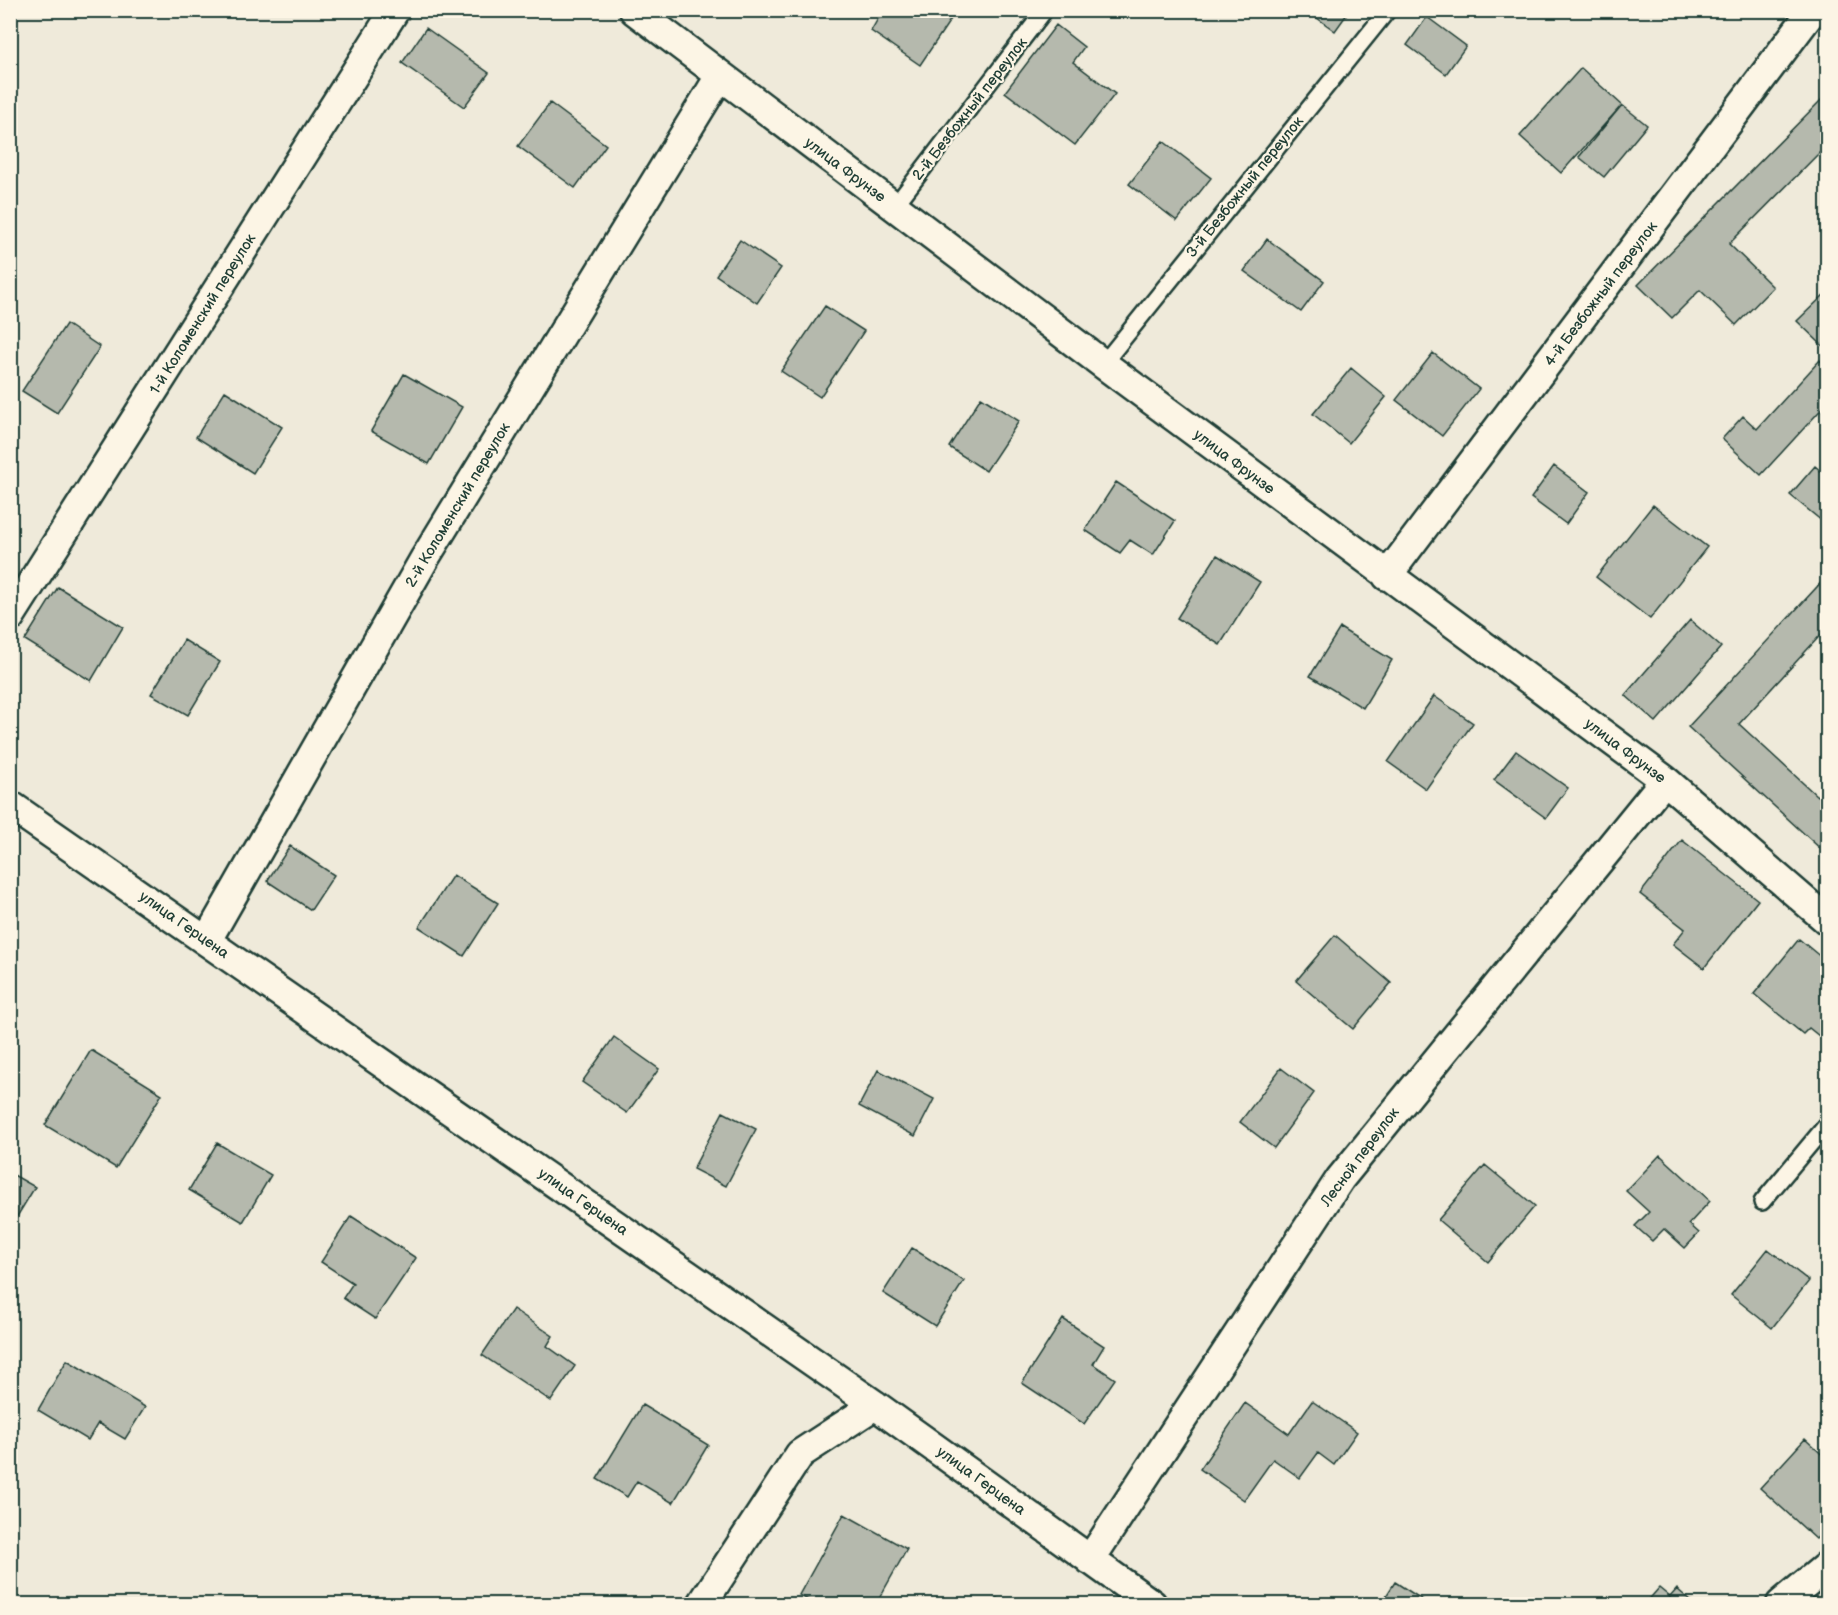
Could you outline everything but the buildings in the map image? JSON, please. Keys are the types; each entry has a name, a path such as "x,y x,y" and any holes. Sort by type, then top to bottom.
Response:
{"street":[{"name":"1-й Коломенский переулок","path":"10,617 394,10"},
{"name":"улица Фрунзе","path":"634,10 1103,364 1665,780 1827,921"},
{"name":"4-й Безбожный переулок","path":"1387,576 1813,10"},
{"name":"2-й Коломенский переулок","path":"207,940 425,558 720,76"},
{"name":"Лесной переулок","path":"1090,1560 1340,1179 1665,780"},
{"name":"улица Герцена","path":"10,805 875,1405 1152,1605"},
{"path":"702,1605 800,1454 875,1405"},
{"path":"1781,1605 1827,1565"}],"lane":[{"name":"2-й Безбожный переулок","path":"894,207 1046,10"},
{"name":"3-й Безбожный переулок","path":"1103,364 1388,10"},
{"path":"1762,1202 1827,1123"}]}
